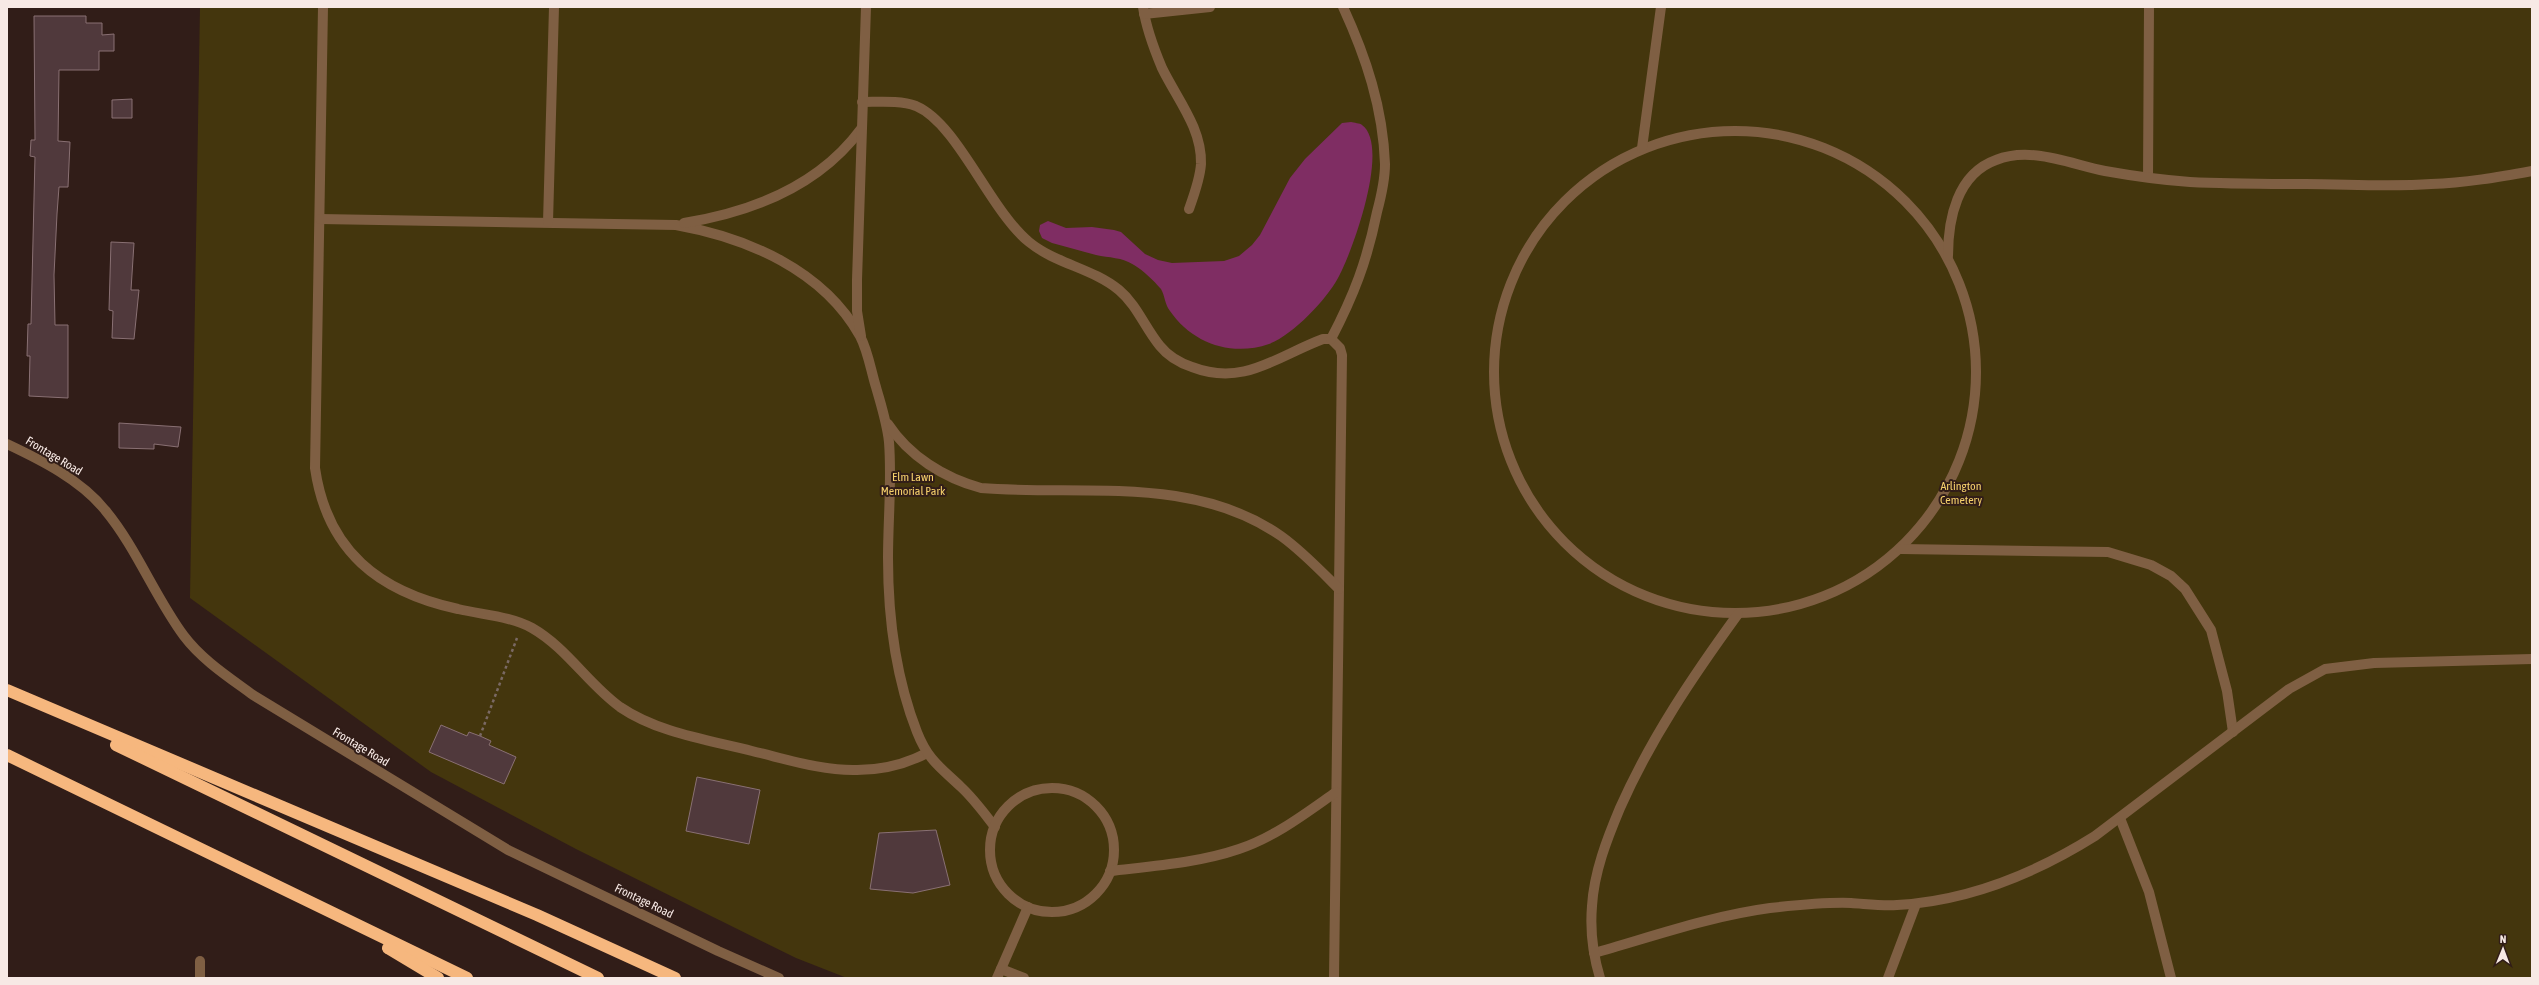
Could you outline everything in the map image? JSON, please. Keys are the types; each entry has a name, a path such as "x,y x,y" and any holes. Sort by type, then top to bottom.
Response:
{"highway":[{"path":"7,691 598,978"},
{"path":"7,691 537,915 675,978"},
{"path":"7,755 467,978"},
{"path":"327,911 438,978"}],"street":[{"path":"323,7 315,448 318,486 327,516 345,546 357,559 389,585 408,595 434,603 523,623 567,654 606,695 621,707 674,731 798,762 855,770 901,766 928,753"},
{"path":"548,222 554,7"},
{"path":"866,7 861,130 857,311 861,338 886,420 889,441 888,559 892,636 907,704 917,734 928,753 942,772 960,786 977,803 994,827"},
{"path":"1189,208 1194,195 1201,164 1198,144 1183,104 1162,68 1143,10 1210,7"},
{"path":"1331,339 1351,301 1365,266 1381,197 1385,165 1375,94 1366,60 1343,7"},
{"path":"1642,148 1661,7"},
{"path":"2148,7 2148,177"},
{"path":"862,102 897,102 914,106 925,111 949,134 1002,213 1016,229 1042,251 1097,274 1112,285 1132,305 1160,346 1183,364 1212,373 1227,374 1248,371 1271,364 1314,342 1331,339"},
{"path":"676,225 714,218 746,209 805,182 848,147 861,130"},
{"path":"1736,130 1796,137 1842,155 1883,180 1918,213 1948,256 1968,303 1977,354 1975,406 1963,454 1942,496 1901,548 1880,565 1840,589 1797,605 1763,613 1738,614 1693,610 1643,595 1602,574 1563,543 1528,499 1502,443 1492,385 1496,330 1510,281 1531,241 1559,206 1596,173 1642,148 1691,134 1736,130"},
{"path":"1948,256 1950,224 1961,191 1975,170 2009,155 2038,156 2148,177 2217,183 2431,184 2532,171"},
{"path":"320,218 676,225 713,232 745,243 802,273 842,310 861,338"},
{"path":"1331,339 1340,348 1342,355 1334,978"},
{"path":"886,420 899,441 916,455 958,482 981,488 1157,493 1225,508 1280,536 1339,589"},
{"name":"Frontage Road","path":"7,444 30,455 74,481 105,509 160,600 185,638 219,671 253,695 508,850 718,952 779,978"},
{"path":"1901,548 2108,552 2144,562 2171,576 2185,589 2211,630 2227,691 2233,732"},
{"path":"1600,978 1594,953 1592,906 1597,874 1613,825 1644,756 1663,722 1738,614"},
{"path":"1594,953 1729,916 1768,909 1808,904 1885,906 1916,904 1988,886 2030,872 2064,855 2120,818 2289,689 2325,669 2374,663 2532,659"},
{"path":"1054,789 1079,795 1090,802 1106,821 1114,846 1110,871 1099,891 1079,906 1056,912 1041,911 1028,907 1008,894 992,868 990,854 994,827 1007,808 1028,793 1054,789"},
{"path":"1110,871 1184,862 1240,848 1294,822 1336,792"},
{"path":"2120,818 2149,892 2171,978"},
{"path":"1888,978 1916,904"},
{"path":"1024,978 999,974 1028,907"},
{"path":"200,961 200,978"}],"path":[{"path":"480,736 523,623"}],"green space":[{"path":"200,7 2532,7 2532,978 847,978 796,958 576,849 431,772 190,598"}],"shaded area":[{"path":"1351,122 1362,125 1370,137 1372,154 1371,176 1366,200 1352,246 1338,278 1326,296 1298,325 1288,333 1269,344 1255,348 1227,348 1201,339 1179,322 1168,309 1161,289 1137,267 1120,259 1096,255 1052,243 1042,238 1039,231 1040,225 1048,221 1066,228 1092,227 1114,230 1121,232 1145,254 1158,260 1172,263 1224,261 1239,256 1252,245 1260,235 1290,178 1305,159 1342,123"}],"building":[{"path":"34,16 86,16 86,23 102,23 102,35 114,34 114,51 99,51 99,70 59,70 58,141 70,142 68,187 59,187 54,275 55,325 68,325 68,398 29,396 30,356 27,356 28,324 31,324 35,157 30,156 31,140 35,140"},
{"path":"132,99 132,118 112,118 112,100"},
{"path":"111,242 134,243 131,290 139,290 134,339 112,338 113,311 109,310"},
{"path":"119,423 181,427 178,447 154,444 154,449 119,448"},
{"path":"441,725 467,736 469,732 480,736 491,741 489,745 516,757 504,784 429,752"},
{"path":"697,777 760,790 749,844 686,831"},
{"path":"936,830 950,885 913,893 870,889 879,833"}],"park label":[{"name":"Elm Lawn Memorial Park","path":"913,484"},
{"name":"Arlington Cemetery","path":"1961,493"}]}
